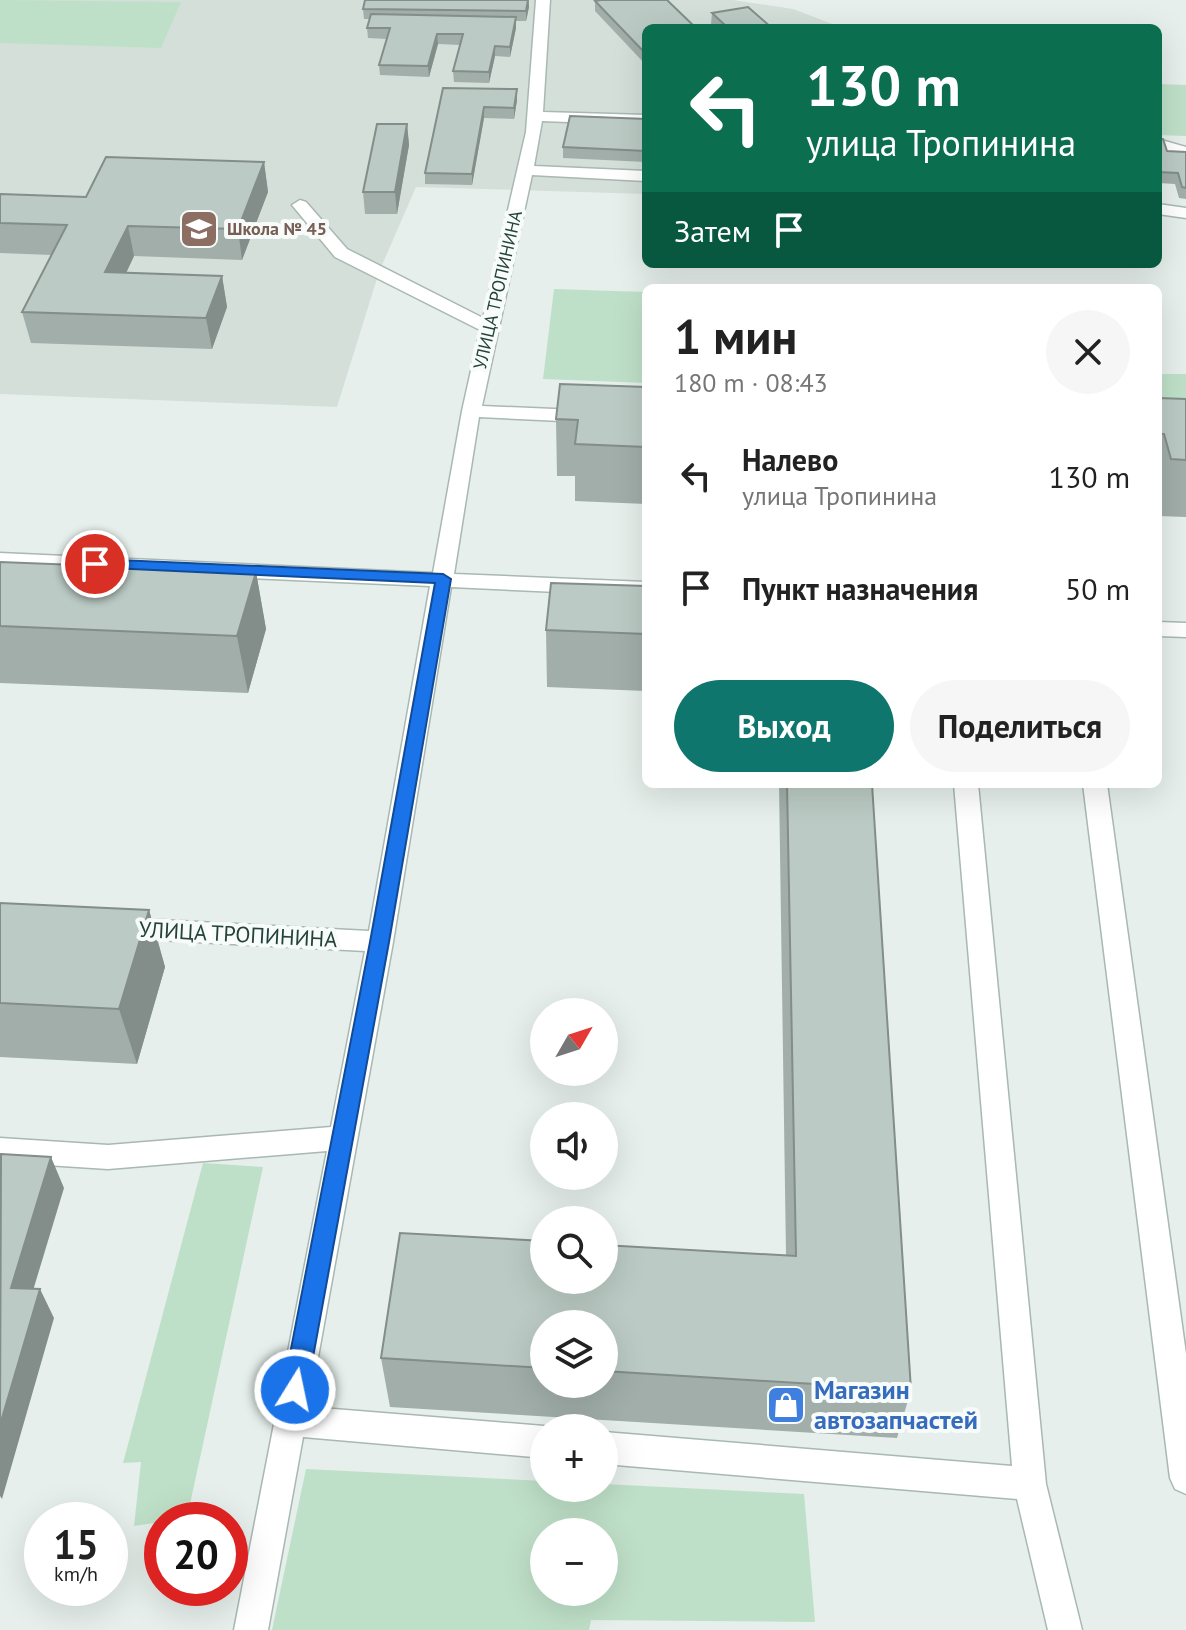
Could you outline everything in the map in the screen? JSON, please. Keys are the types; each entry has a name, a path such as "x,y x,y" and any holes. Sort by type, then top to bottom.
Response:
{"street":[{"name":"УЛИЦА ТРОПИНИНА","path":"251,1630 380,942 471,411 535,116 546,1"},
{"path":"535,116 642,120"},
{"path":"1162,145 1186,152"},
{"path":"525,170 642,176"},
{"path":"300,205 341,253 488,327"},
{"path":"1162,210 1186,213"},
{"path":"471,411 642,419"},
{"path":"0,560 642,589"},
{"path":"1162,629 1186,630"},
{"path":"966,788 1030,1484 1065,1630"},
{"path":"1096,788 1186,1478"},
{"name":"УЛИЦА ТРОПИНИНА","path":"95,926 380,942"},
{"path":"0,1150 108,1157 341,1138"},
{"path":"289,1421 530,1441"},
{"path":"618,1449 1030,1484"}],"shaded area":[{"name":"Школа № 45","path":"0,0 733,0 793,9 832,24 642,24 642,194 416,187 379,272 337,407 0,394"}],"green space":[{"path":"0,0 181,2 161,48 0,43"},
{"path":"1162,84 1186,85 1186,136 1162,135"},
{"path":"554,289 642,292 642,383 543,379"},
{"path":"1162,374 1186,374 1186,409 1162,408"},
{"path":"203,1163 263,1167 190,1502 144,1502 144,1524 134,1526 141,1462 123,1463"},
{"path":"306,1469 530,1480 530,1502 618,1502 618,1485 804,1494 815,1622 591,1620 589,1630 272,1630"}],"building":[{"path":"365,0 528,0 526,11 363,9"},
{"path":"667,0 692,24 642,24 642,50 595,1"},
{"path":"748,7 767,24 724,24 712,13"},
{"path":"371,14 516,17 510,47 495,46 489,72 453,71 463,34 437,34 428,66 379,65 390,28 367,28"},
{"path":"443,88 517,89 514,108 484,107 472,174 425,173"},
{"path":"570,116 642,119 642,151 563,147"},
{"path":"377,124 407,124 395,192 363,192"},
{"path":"1162,139 1167,151 1186,152 1186,188 1182,187 1178,173 1162,172"},
{"path":"106,157 264,162 238,229 128,226 105,272 222,276 206,318 22,312 67,225 0,223 0,194 86,197"},
{"path":"560,384 642,387 642,447 575,444 578,420 556,419"},
{"path":"1162,398 1186,399 1186,460 1171,459 1164,434"},
{"path":"0,562 256,572 237,636 0,626"},
{"path":"551,583 642,586 642,634 546,630"},
{"path":"787,788 872,788 911,1390 618,1372 618,1310 530,1310 530,1367 381,1358 400,1233 530,1240 530,1294 618,1294 618,1246 796,1256"},
{"path":"0,903 149,910 119,1009 0,1003"},
{"path":"1,1154 51,1157 11,1288 40,1289 0,1425"}],"place":[{"name":"Школа № 45","path":"199,229"},
{"name":"Магазин автозапчастей","path":"786,1405"}],"route":[{"path":"95,564 443,579 380,942 295,1390"}]}
